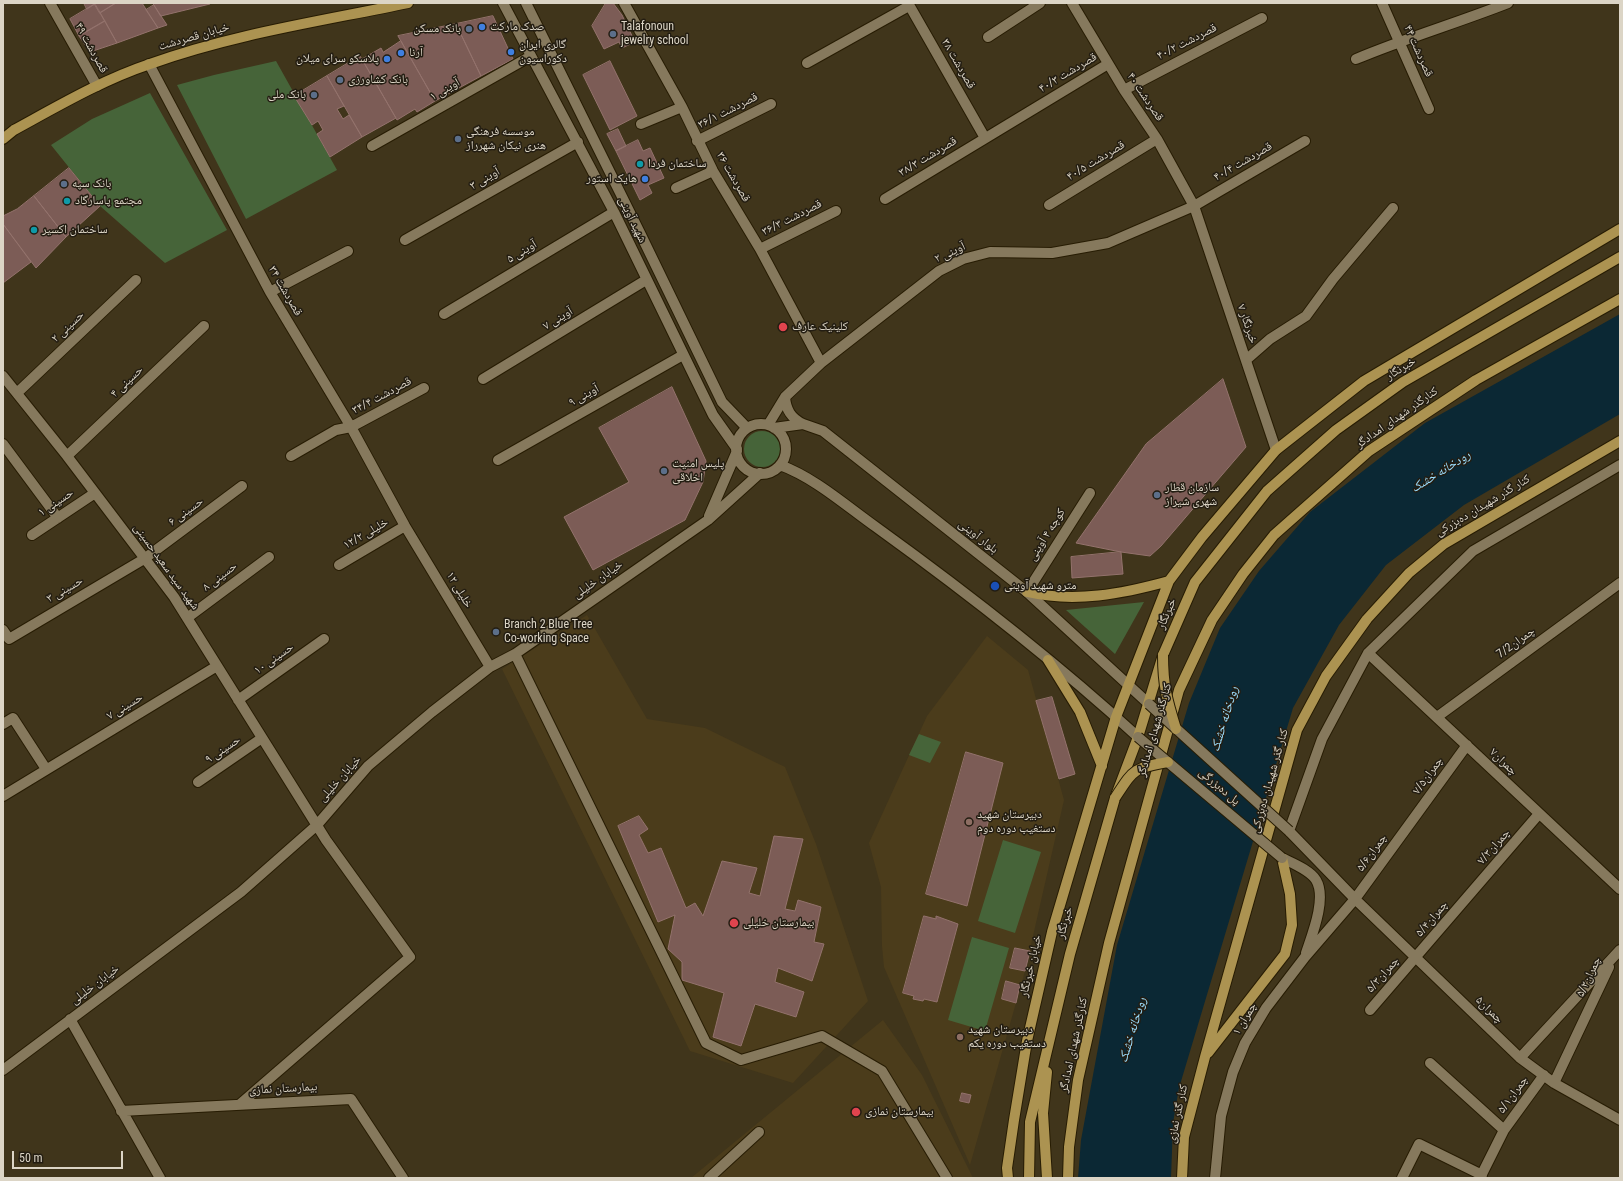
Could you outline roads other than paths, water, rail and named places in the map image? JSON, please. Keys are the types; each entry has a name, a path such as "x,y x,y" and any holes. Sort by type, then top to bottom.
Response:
{"main road":[{"name":"خیابان قصردشت","path":"3,139 14,130 97,86 149,64 239,38 408,3"},
{"path":"3,131 14,130"},
{"name":"خبرنگار","path":"1102,766 1116,717 1169,581 1202,537 1276,450 1364,381 1620,229"},
{"name":"خبرنگار","path":"1029,1178 1030,1122 1070,954 1114,798 1138,737 1163,655 1195,582 1267,491 1336,430 1403,382 1620,257"},
{"name":"کنارگذر شهدای امدادگر","path":"1068,1178 1069,1147 1078,1080 1109,943 1179,690 1212,620 1243,574 1274,536 1369,451 1476,380 1620,298"},
{"name":"کنار گذر شهیدان ده‌بزرکی","path":"1205,1057 1297,730 1326,676 1368,619 1409,573 1444,544 1620,441"},
{"path":"1027,592 1047,596 1088,597 1134,591 1169,581"},
{"path":"1163,655 1163,680 1166,696 1176,729"},
{"path":"1048,660 1080,712 1102,766"},
{"path":"1114,798 1130,775 1142,766 1168,762"},
{"name":"خیابان خبرنگار","path":"1008,1178 1007,1168 1014,1120 1028,1041 1050,940 1102,766"},
{"path":"1205,1057 1284,954 1292,925 1290,894 1282,858"},
{"path":"1047,1178 1044,1113 1050,1038"},
{"name":"کنار گذر نمازی","path":"1182,1178 1184,1137 1205,1057"}],"street":[{"name":"قصردشت ۴۹","path":"50,3 97,86"},
{"name":"شهید آوینی","path":"503,3 614,212 713,416 737,450"},
{"name":"شهید آوینی","path":"526,3 722,402 747,428"},
{"name":"۳۶ قصردشت","path":"624,3 682,107 697,141 713,171 760,249 821,363"},
{"path":"988,37 1040,3"},
{"name":"۴۰ قصردشت","path":"1072,3 1124,90 1157,139 1194,206"},
{"name":"۴۴ قصردشت","path":"1382,3 1429,109"},
{"path":"1356,59 1399,41 1473,17 1508,3"},
{"path":"807,63 909,4"},
{"name":"۳۸ قصردشت","path":"909,4 985,138"},
{"name":"۴۰/۲ قصردشت","path":"1124,90 1262,18"},
{"name":"۱ آوینی","path":"372,146 531,56"},
{"name":"قصردشت ۳۴","path":"149,64 270,292 351,427 405,526"},
{"name":"۴۰/۳ قصردشت","path":"985,138 1108,64"},
{"name":"۳۶/۱ قصردشت","path":"697,141 771,104"},
{"path":"641,124 682,107"},
{"name":"۳۸/۳ قصردشت","path":"884,199 985,138"},
{"name":"۴۰/۵ قصردشت","path":"1049,205 1157,139"},
{"name":"۴۰/۴ قصردشت","path":"1194,206 1305,141"},
{"name":"۳ آوینی","path":"405,240 578,142"},
{"path":"676,188 713,171"},
{"name":"۷ خبرنگار","path":"1194,206 1276,450"},
{"name":"۲ آوینی","path":"771,426 785,397 821,363 939,271 963,259 990,252 1052,254 1108,243 1194,206"},
{"path":"1246,360 1270,339 1306,316 1333,279 1393,208"},
{"name":"۳۶/۳ قصردشت","path":"760,249 836,211"},
{"name":"۵ آوینی","path":"444,314 614,212"},
{"path":"270,292 348,251"},
{"name":"۲ حسینی","path":"17,393 136,280"},
{"name":"۷ آوینی","path":"483,379 646,280"},
{"name":"۴ حسینی","path":"67,456 204,326"},
{"name":"۹ آوینی","path":"498,460 683,355"},
{"name":"شهید سید سعید حسینی","path":"3,376 67,456 174,597 317,825 410,957 239,1105"},
{"name":"قصردشت ۳۴/۴","path":"291,456 336,430 351,427 424,388"},
{"path":"785,397 786,406 791,416 802,424"},
{"path":"708,520 737,450 740,437 747,428 758,424 771,426 779,431 785,442 786,454 780,465 767,473 760,473 749,470 744,466 738,456 737,450"},
{"name":"بلوار آوینی","path":"771,426 802,424 823,431 1027,592 1149,704"},
{"path":"3,444 58,518"},
{"path":"780,465 808,479 903,546 1048,660 1138,737"},
{"path":"1288,831 1322,739 1368,653 1473,551 1620,465"},
{"name":"خیابان خلیلی","path":"3,1070 241,892 317,825 368,766 432,712 490,667 515,654 708,520 760,473"},
{"name":"۶ حسینی","path":"144,559 242,486"},
{"name":"۱ حسینی","path":"32,535 95,493"},
{"name":"کوچه ۴ آوینی","path":"1027,592 1090,493"},
{"name":"۱۲/۲ خلیلی","path":"339,565 405,526"},
{"name":"۱۲ خلیلی","path":"405,526 490,667"},
{"name":"۸ حسینی","path":"187,618 269,557"},
{"name":"۳ حسینی","path":"3,630 9,639 144,559"},
{"name":"7/2چمران","path":"1437,717 1620,583"},
{"name":"۱۰ حسینی","path":"238,700 324,639"},
{"name":"چمران۷","path":"1368,653 1467,745 1538,815 1620,889"},
{"path":"515,654 706,1043 741,1060 822,1036 882,1071 947,1178"},
{"name":"۷ حسینی","path":"3,796 217,666"},
{"name":"پل ده‌بزرگی","path":"1149,704 1288,831 1355,899"},
{"path":"3,724 13,718 46,769"},
{"name":"پل ده‌بزرگی","path":"1138,737 1282,858 1316,880 1320,892 1315,924 1305,957"},
{"name":"۹ حسینی","path":"198,782 262,738"},
{"name":"چمران۷/۵","path":"1411,822 1467,745"},
{"name":"چمران۷/۳","path":"1469,896 1538,815"},
{"name":"چمران۵/۶","path":"1355,899 1411,822"},
{"name":"چمران۵/۴","path":"1416,958 1469,896"},
{"name":"چمران ۱","path":"1215,1178 1221,1116 1233,1072 1246,1043 1266,1008 1305,957 1355,899"},
{"name":"چمران۵","path":"1355,899 1520,1058 1554,1083 1620,1120"},
{"path":"1613,958 1620,950"},
{"name":"چمران۵/۳","path":"1370,1010 1416,958"},
{"name":"چمران۵/۲","path":"1520,1058 1613,958"},
{"name":"چمران۵/۲","path":"1554,1083 1613,958"},
{"path":"70,1019 160,1178"},
{"path":"1430,1063 1504,1130"},
{"name":"چمران۵/۱","path":"1481,1176 1504,1130 1544,1076"},
{"name":"بیمارستان نمازی","path":"121,1110 351,1099 403,1178"},
{"path":"709,1178 759,1132"},
{"path":"1402,1178 1418,1144 1481,1176"}],"water":[{"name":"رودخانه خشک","path":"1620,314 1620,414 1464,505 1386,565 1339,625 1293,708 1179,1088 1173,1123 1171,1178 1078,1178 1081,1140 1117,945 1189,703 1220,628 1259,571 1310,512 1425,423"}],"place":[{"name":"صدک مارکت","path":"482,27"},
{"name":"بانک مسکن","path":"469,29"},
{"name":"Talafonoun jewelry school","path":"613,34"},
{"name":"گالری ایران دکوراسیون","path":"511,52"},
{"name":"آرنا","path":"401,53"},
{"name":"پلاسکو سرای میلان","path":"387,59"},
{"name":"بانک کشاورزی","path":"340,80"},
{"name":"بانک ملی","path":"314,95"},
{"name":"موسسه فرهنگی هنری نیکان شهرراز","path":"458,139"},
{"name":"ساختمان فردا","path":"640,164"},
{"name":"هایک استور","path":"645,179"},
{"name":"بانک سپه","path":"64,184"},
{"name":"مجتمع پاسارگاد","path":"67,201"},
{"name":"ساختمان اکسیر","path":"34,230"},
{"name":"کلینیک عارف","path":"783,327"},
{"name":"پلیس امنیت اخلاقی","path":"664,471"},
{"name":"سازمان قطار شهری شیراز","path":"1157,495"},
{"name":"مترو شهید آوینی","path":"995,586"},
{"name":"Branch 2 Blue Tree Co-working Space","path":"496,632"},
{"name":"دبیرستان شهید دستغیب دوره دوم","path":"969,822"},
{"name":"بیمارستان خلیلی","path":"734,923"},
{"name":"دبیرستان شهید دستغیب دوره یکم","path":"960,1037"},
{"name":"بیمارستان نمازی","path":"856,1112"}]}
